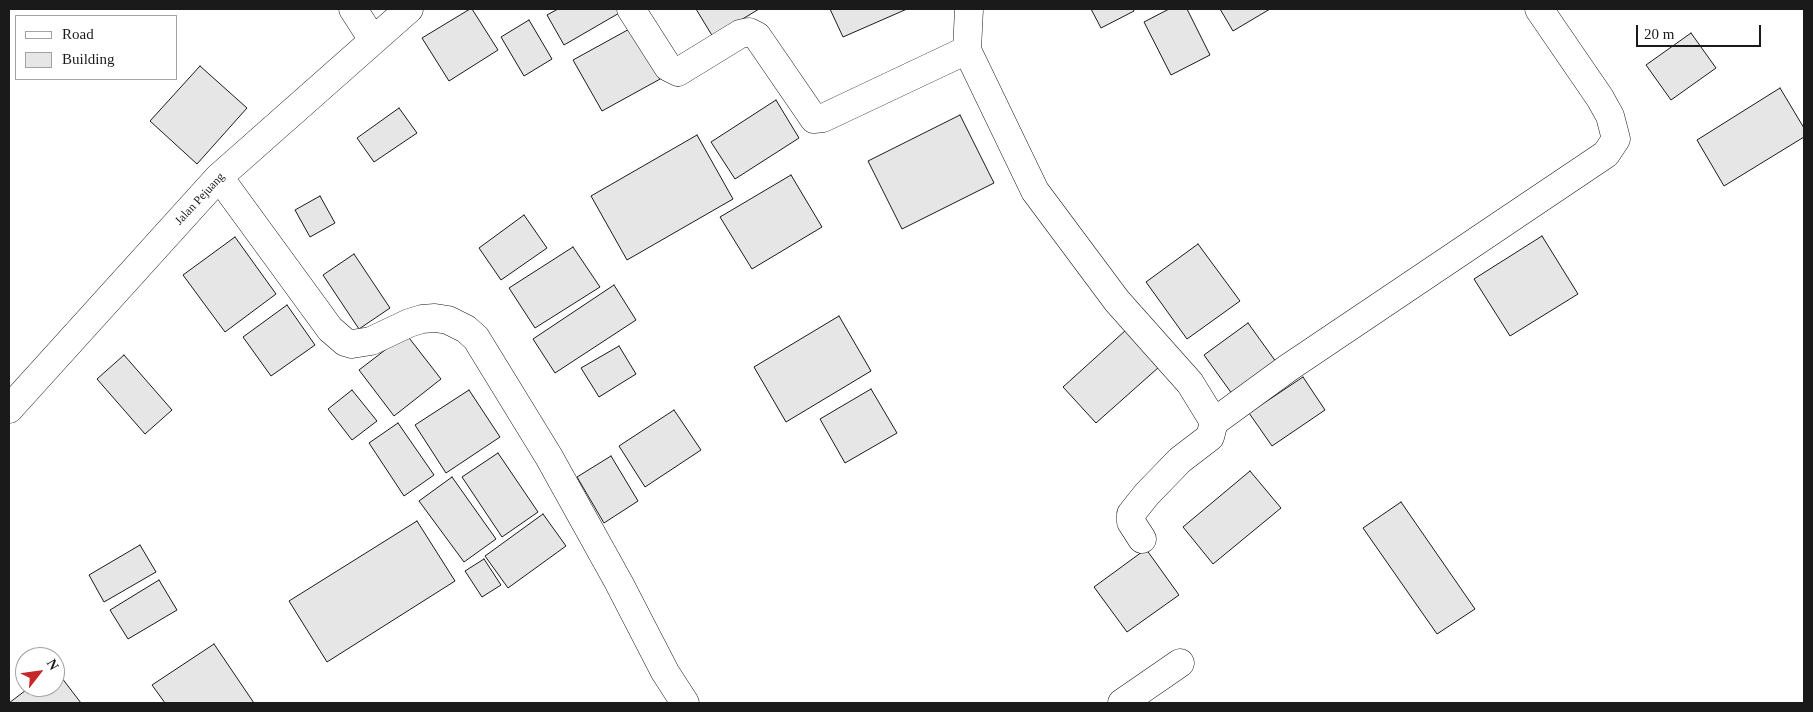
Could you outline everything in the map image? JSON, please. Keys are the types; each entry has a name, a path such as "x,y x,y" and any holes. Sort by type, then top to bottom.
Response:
{"street":[{"path":"353,9 373,40"},
{"name":"Jalan Pejuang","path":"9,409 219,177 409,9"},
{"path":"631,9 668,67 678,72 740,34 750,32 757,36 814,119 824,118 967,50"},
{"path":"968,9 967,50 1035,191 1117,301 1190,383 1214,422"},
{"path":"1142,539 1130,522 1131,514 1147,494 1180,460 1210,437 1214,422 1288,368 1606,154 1616,139 1610,116 1600,98 1539,9"},
{"path":"219,177 330,329 344,342 352,344 371,341 409,323 435,318 448,320 466,329 476,338 549,457 619,583 664,672 685,703"},
{"path":"1122,703 1180,663"}],"building":[{"path":"472,9 498,50 449,81 422,38"},
{"path":"558,9 619,9 621,12 564,45 547,15"},
{"path":"696,9 759,9 713,37"},
{"path":"830,9 907,9 843,37"},
{"path":"1091,9 1133,9 1134,11 1101,28"},
{"path":"1169,9 1187,9 1210,55 1171,75 1144,22"},
{"path":"1220,9 1270,9 1233,31"},
{"path":"529,20 552,59 524,76 501,37"},
{"path":"633,27 662,78 602,111 573,60"},
{"path":"1691,33 1716,68 1671,100 1646,65"},
{"path":"200,66 247,108 197,164 150,121"},
{"path":"1780,88 1804,128 1804,137 1724,186 1697,140"},
{"path":"776,100 799,138 735,179 711,142"},
{"path":"399,108 417,133 374,162 357,138"},
{"path":"960,115 994,183 902,229 868,161"},
{"path":"697,135 733,199 627,260 591,196"},
{"path":"791,175 822,227 752,269 720,217"},
{"path":"320,196 335,223 310,237 295,210"},
{"path":"524,215 547,248 501,280 479,248"},
{"path":"1542,236 1578,294 1510,336 1474,279"},
{"path":"235,237 276,294 225,332 183,275"},
{"path":"1198,244 1240,301 1187,339 1146,282"},
{"path":"573,247 600,287 535,328 509,288"},
{"path":"354,254 390,308 359,329 323,275"},
{"path":"614,285 636,320 555,373 533,339"},
{"path":"287,305 315,345 271,376 243,337"},
{"path":"839,316 871,371 786,422 754,367"},
{"path":"1248,323 1279,366 1235,398 1204,355"},
{"path":"1126,330 1159,367 1096,423 1063,387"},
{"path":"406,334 441,379 394,416 359,370"},
{"path":"619,346 636,374 599,397 581,368"},
{"path":"124,355 172,410 145,434 97,379"},
{"path":"1303,377 1325,410 1272,446 1249,413"},
{"path":"871,389 897,433 845,463 820,419"},
{"path":"352,390 377,421 352,440 328,409"},
{"path":"469,390 500,437 446,473 415,425"},
{"path":"674,410 701,450 645,487 619,446"},
{"path":"398,423 434,475 404,496 369,443"},
{"path":"498,453 538,512 502,537 462,477"},
{"path":"611,456 638,501 604,523 577,477"},
{"path":"1250,471 1281,508 1213,564 1183,527"},
{"path":"452,477 496,539 464,562 419,501"},
{"path":"1401,502 1475,609 1437,634 1363,528"},
{"path":"543,514 566,546 508,588 485,556"},
{"path":"417,521 455,581 327,662 289,601"},
{"path":"140,545 156,572 104,602 89,575"},
{"path":"1146,549 1179,595 1127,632 1094,587"},
{"path":"484,559 501,585 482,597 465,571"},
{"path":"159,580 177,610 128,639 110,610"},
{"path":"214,644 254,703 165,703 152,685"},
{"path":"65,682 81,703 9,703 17,697 65,697"}]}
